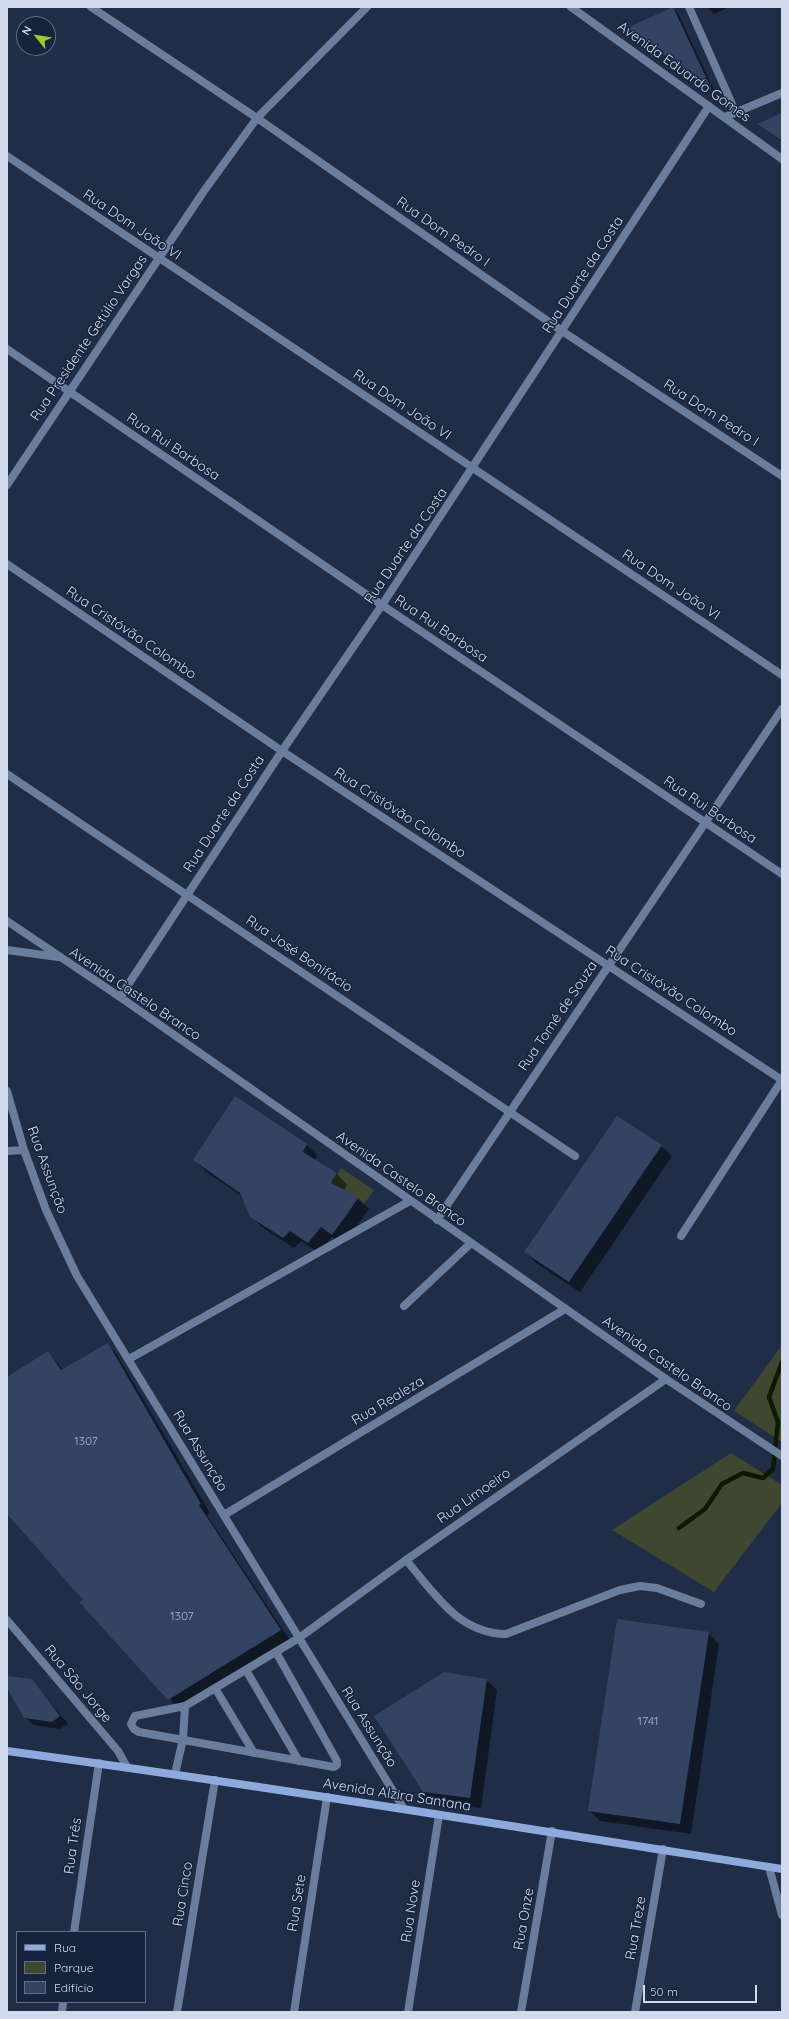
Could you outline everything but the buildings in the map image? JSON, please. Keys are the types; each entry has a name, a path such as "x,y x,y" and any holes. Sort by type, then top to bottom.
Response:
{"main road":[{"name":"Avenida Alzira Santana","path":"7,1751 175,1774 552,1831 782,1869"}],"street":[{"name":"Rua Dom Pedro I","path":"91,7 257,118 562,331 782,476"},
{"name":"Rua Presidente Getúlio Vargas","path":"7,486 68,391 158,258 257,118 367,7"},
{"name":"Avenida Eduardo Gomes","path":"571,7 782,159"},
{"path":"689,7 736,113"},
{"path":"725,117 782,93"},
{"name":"Rua Duarte da Costa","path":"120,997 282,750 382,605 473,468 709,106"},
{"name":"Rua Dom João VI","path":"7,156 782,675"},
{"name":"Rua Rui Barbosa","path":"7,349 382,605 782,874"},
{"name":"Rua Cristóvão Colombo","path":"7,564 282,750 782,1080"},
{"name":"Rua Tomé de Souza","path":"437,1220 782,709"},
{"name":"Rua José Bonifácio","path":"7,774 575,1156"},
{"name":"Avenida Castelo Branco","path":"7,921 58,957 120,997 666,1379 782,1456"},
{"path":"7,950 58,957"},
{"path":"681,1236 782,1080"},
{"name":"Rua Assunção","path":"7,1091 24,1150 46,1210 77,1276 404,1809"},
{"path":"7,1151 24,1150"},
{"path":"129,1359 410,1201"},
{"path":"404,1306 471,1243"},
{"name":"Rua Realeza","path":"224,1515 565,1309"},
{"name":"Rua Limoeiro","path":"183,1739 139,1732 134,1729 131,1724 135,1716 185,1706 299,1638 406,1560 666,1379"},
{"path":"406,1560 455,1616 490,1633 506,1634 620,1590 640,1586 657,1588 701,1604"},
{"name":"Rua São Jorge","path":"7,1620 118,1751 127,1767"},
{"path":"183,1739 334,1767 337,1765 337,1761 276,1652"},
{"path":"246,1670 299,1761"},
{"path":"215,1688 254,1753"},
{"path":"175,1774 183,1739 185,1706"},
{"name":"Rua Três","path":"74,1931 99,1763"},
{"name":"Rua Cinco","path":"177,2012 215,1780"},
{"name":"Rua Sete","path":"294,2012 327,1797"},
{"name":"Rua Nove","path":"408,2012 440,1815"},
{"name":"Rua Onze","path":"521,2012 552,1831"},
{"name":"Rua Treze","path":"635,2012 663,1849"},
{"path":"769,1867 782,1915"}],"green space":[{"path":"341,1168 374,1190 364,1204 331,1183"},
{"path":"782,1345 782,1442 734,1411"},
{"path":"731,1453 782,1485 782,1503 714,1592 612,1530"}],"waterway":[{"path":"679,1528 705,1509 722,1484 743,1473 763,1478 773,1469 778,1422 769,1397 782,1362"}]}
